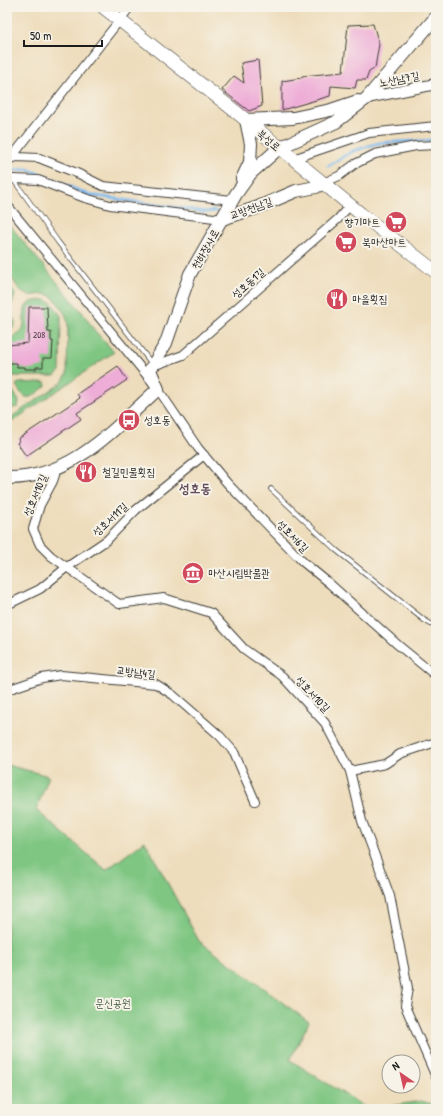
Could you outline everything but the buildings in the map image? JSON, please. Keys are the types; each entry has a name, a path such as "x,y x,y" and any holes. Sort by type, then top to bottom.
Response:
{"main road":[{"name":"북성로","path":"103,7 436,272"},
{"name":"천하장사로","path":"153,366 166,343 190,274 234,197 251,173 279,148 336,122 367,98 436,17"},
{"path":"234,197 250,162 251,144 246,120 293,118 331,110 367,98"},
{"name":"교방천남길","path":"222,219 256,208 296,192 316,187 323,183"},
{"path":"7,478 36,476 57,469 94,447 158,389 150,370 153,366"}],"street":[{"path":"9,159 130,7"},
{"name":"노산남7길","path":"367,98 436,84"},
{"path":"293,159 369,133 436,126"},
{"name":"교방천남길","path":"323,183 339,176 355,164 375,154 416,146 436,145"},
{"path":"9,159 17,157 40,158 80,174 103,186 234,197"},
{"name":"교방천남길","path":"13,179 38,180 85,198 110,205 222,219"},
{"name":"성호서6길","path":"7,205 158,389 185,430 231,488 303,562 436,676"},
{"name":"성호동1길","path":"153,366 183,355 338,219 350,205"},
{"name":"성호서11길","path":"7,605 40,589 107,540 136,510 204,455"},
{"name":"성호서10길","path":"57,469 53,481 40,505 33,529 40,545 51,556 119,604 164,598 211,614 244,650 282,676 325,723 350,771 362,821 390,896 408,988 405,1006 436,1078"},
{"name":"교방남4길","path":"7,690 42,678 61,675 156,684 173,695 220,736 234,752 255,801"},
{"path":"350,771 385,764 400,754 436,742"}],"lane":[{"path":"13,179 58,242 153,366"},
{"path":"271,489 336,550 424,620 436,627"}],"green space":[{"path":"7,222 82,312 95,331 114,352 7,425 7,420 57,386 62,382 67,374 68,325 65,314 50,295 28,295 23,293 7,274"},
{"path":"7,283 15,295 12,304 7,307"},
{"path":"45,300 52,303 61,316 60,371 55,376 10,375 7,371 7,341 22,330 26,306 31,302"},
{"path":"7,318 13,318 15,324 13,328 7,332"},
{"path":"7,382 19,401 18,407 13,408 7,413"},
{"path":"45,382 46,386 30,397 23,395 16,385 19,383"},
{"name":"문신공원","path":"7,765 49,776 36,810 106,870 145,841 199,941 309,1022 290,1060 368,1109 13,1109 7,1106"},
{"path":"421,1101 436,1105 436,1109 372,1109"}],"waterway":[{"path":"328,166 353,151 379,143 436,140"},
{"path":"7,172 27,169 89,195 205,212 216,211"}],"place":[{"name":"향기마트","path":"396,222"},
{"name":"북마산마트","path":"346,242"},
{"name":"마을횟집","path":"337,299"},
{"name":"성호동","path":"129,420"},
{"name":"철길민물횟집","path":"86,472"},
{"name":"마산시립박물관","path":"193,573"}],"district":[{"name":"성호동","path":"195,488"}]}
